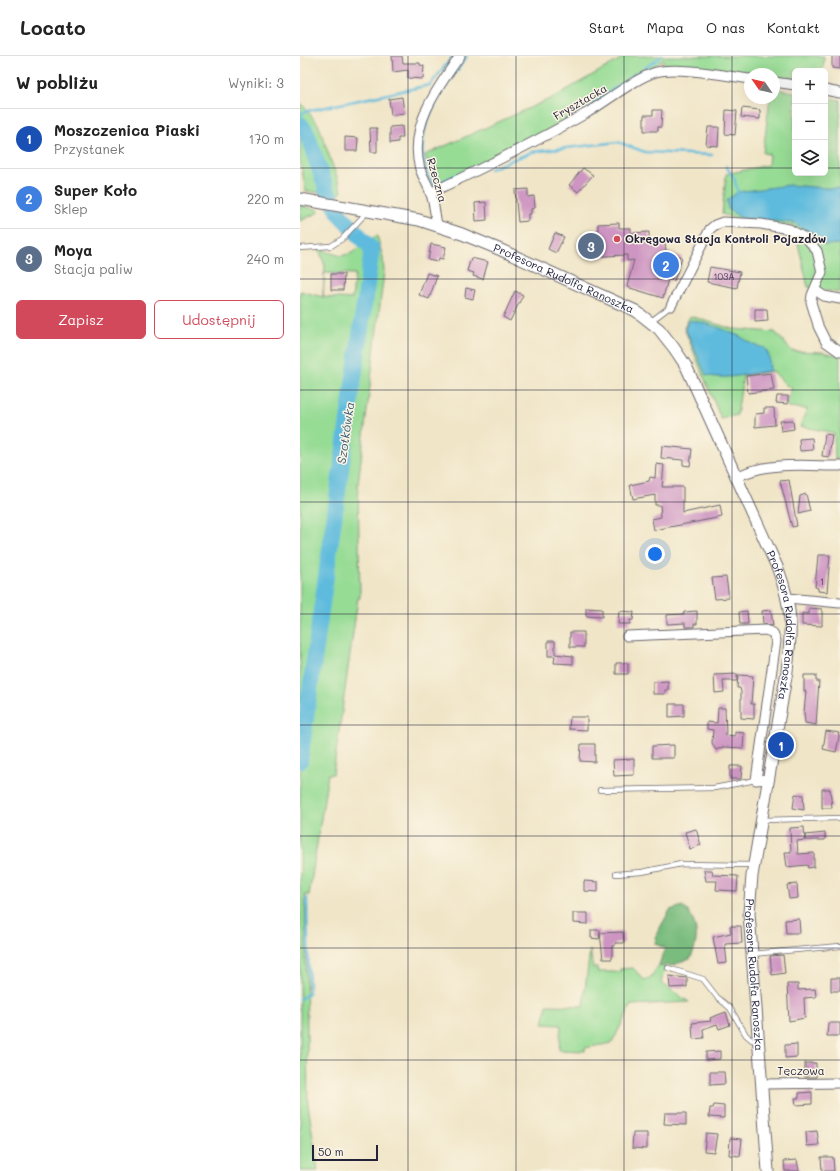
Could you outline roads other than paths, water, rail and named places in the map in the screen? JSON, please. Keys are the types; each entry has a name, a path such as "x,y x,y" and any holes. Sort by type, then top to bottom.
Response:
{"street":[{"name":"Rzeczna","path":"437,225 430,193 420,169 418,154 423,119 431,100 460,56"},
{"name":"Frysztacka","path":"430,193 520,150 602,104 649,74 672,70 744,78"},
{"path":"780,83 792,85"},
{"path":"828,91 840,93"},
{"name":"Profesora Rudolfa Ranoszka","path":"300,199 437,225 462,234 591,289 636,311 650,322 674,348 686,366 778,569 788,598 791,614 791,636 753,865 749,913 768,1171"},
{"path":"671,306 710,229 715,224 722,222 780,226 798,233 808,240 816,251 822,272 811,302 824,340 840,352"},
{"path":"815,290 824,296 840,299"},
{"path":"737,477 748,471 761,467 840,466"},
{"path":"788,598 840,603"},
{"name":"Profesora Rudolfa Ranoszka","path":"627,636 766,630 773,633 776,640 756,780"},
{"path":"756,780 768,779"},
{"name":"Tęczowa","path":"762,1084 840,1083"}],"lane":[{"path":"300,248 330,246 342,239 369,211"},
{"path":"650,322 671,306"},
{"path":"600,790 714,788 756,780"},
{"path":"761,820 840,818"},
{"path":"616,874 642,872 681,864 753,865"},
{"path":"752,954 840,946"},
{"path":"668,968 703,979 717,998 729,1006 746,1035 752,1040 758,1041"}],"water":[{"path":"789,185 840,189 840,244 824,245 795,223 741,218 728,209 727,200 738,192"},
{"path":"690,320 721,329 739,336 754,345 765,348 769,356 770,371 730,377 714,377 706,375 685,328"}],"waterway":[{"path":"300,116 304,112 312,110 430,85 453,56"},
{"path":"461,173 434,185 426,172 422,148 424,133 434,106 467,56"},
{"path":"581,111 661,57"},
{"name":"Szotkówka","path":"300,124 306,131 327,191 341,216 372,249 300,761"},
{"path":"490,169 532,152 618,142 645,152 712,155"},
{"path":"726,166 734,178 738,192"},
{"path":"300,999 309,993 307,898"}],"place":[{"name":"Okręgowa Stacja Kontroli Pojazdów","path":"617,239"},
{"name":"Moya","path":"591,246"},
{"name":"Super Koło","path":"666,265"},
{"name":"Moszczenica Piaski","path":"781,745"}]}
